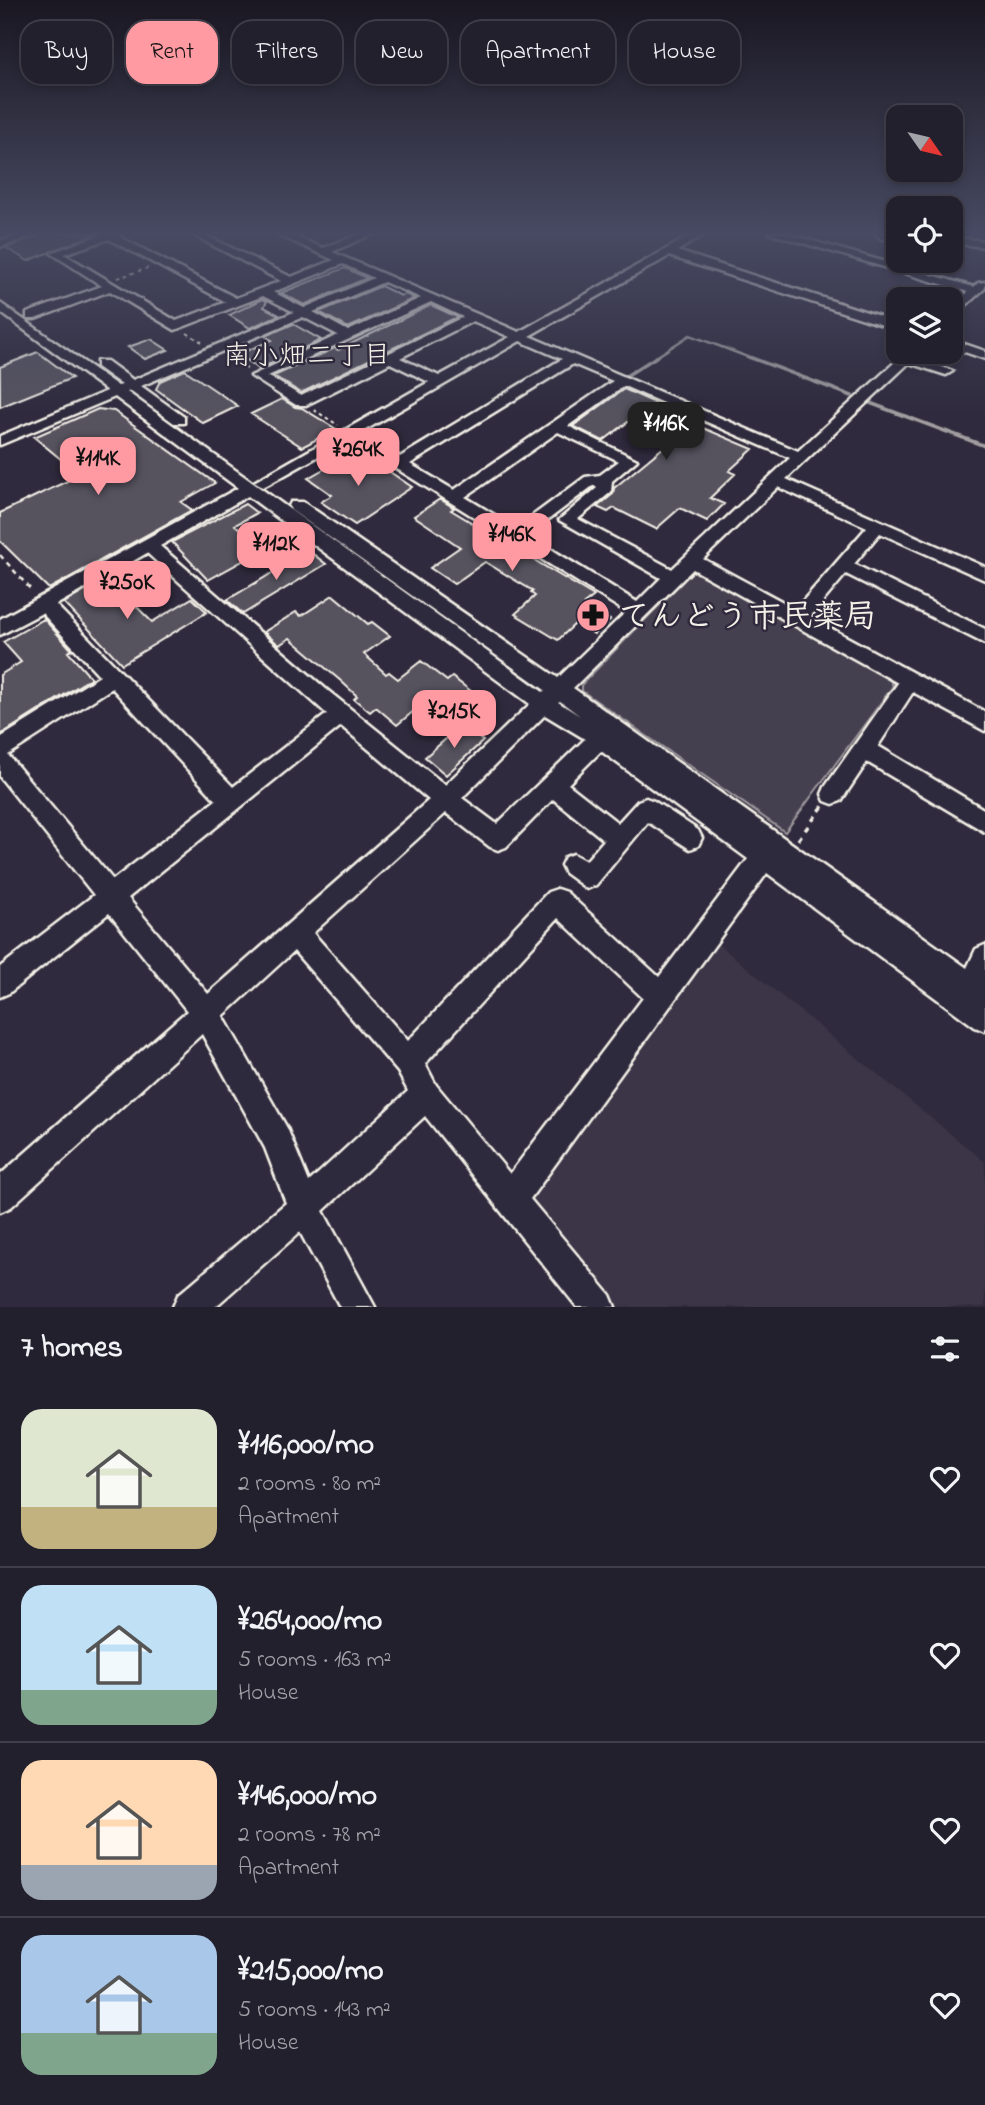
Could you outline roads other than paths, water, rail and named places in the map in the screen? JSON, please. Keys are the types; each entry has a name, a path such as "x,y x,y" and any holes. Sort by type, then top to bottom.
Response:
{"street":[{"path":"1,294 25,318"},
{"path":"0,326 85,294"},
{"path":"123,294 175,326 255,294"},
{"path":"220,294 235,302"},
{"path":"269,294 347,335"},
{"path":"0,441 346,294"},
{"path":"422,294 800,457"},
{"path":"0,628 595,294"},
{"path":"799,294 886,322"},
{"path":"431,298 257,376 301,402 474,316"},
{"path":"0,306 25,318 125,388 256,485 776,856 985,1017"},
{"path":"963,347 985,355"},
{"path":"391,358 440,382"},
{"path":"399,464 572,359"},
{"path":"0,1196 444,800 691,559 900,364"},
{"path":"930,364 946,371"},
{"path":"453,498 624,380"},
{"path":"514,537 590,480 604,480 629,460 557,426"},
{"path":"350,433 514,537 638,611"},
{"path":"604,480 605,489 567,520 673,577"},
{"path":"799,618 877,526"},
{"path":"149,544 342,714 444,800 498,839 527,821 552,785 600,738"},
{"path":"691,559 985,722"},
{"path":"844,566 985,637"},
{"path":"44,604 231,801"},
{"path":"0,749 112,678"},
{"path":"832,793 910,681"},
{"path":"551,696 600,738 978,992 985,958"},
{"path":"0,983 113,897 342,714"},
{"path":"863,748 985,822"},
{"path":"0,761 206,1013 276,1139 304,1208 358,1307"},
{"path":"552,785 620,839"},
{"path":"573,864 587,877 646,808 690,838"},
{"path":"510,1199 662,998 776,856"},
{"path":"408,1062 558,901 662,998"},
{"path":"296,933 408,1062 426,1095 510,1199 587,1303"},
{"path":"190,1307 304,1208 426,1095"}],"lane":[{"path":"775,480 985,574"}],"waterway":[{"path":"653,359 690,335 753,359"},
{"path":"626,376 656,357"},
{"path":"749,357 852,396"},
{"path":"870,403 985,446"}],"place":[{"name":"てんどう市民薬局","path":"593,615"}],"district":[{"name":"南小畑二丁目","path":"307,354"}]}
